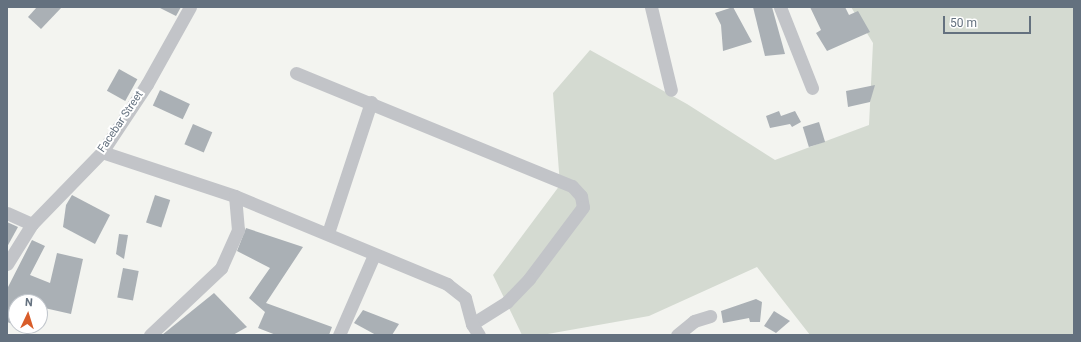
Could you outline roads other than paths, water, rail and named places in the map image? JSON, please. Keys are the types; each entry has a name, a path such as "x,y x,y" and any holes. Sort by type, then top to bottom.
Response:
{"street":[{"name":"Facebar Street","path":"7,264 32,224 102,152 147,84 190,7"},
{"path":"651,7 671,90"},
{"path":"780,7 812,88"},
{"path":"102,152 235,196 328,233 459,292 465,298 476,330 529,280 583,207 581,196 572,186 371,102 296,73"},
{"path":"328,233 371,102"},
{"path":"150,335 221,268 238,230 235,196"},
{"path":"7,213 32,224"},
{"path":"339,335 374,255"},
{"path":"677,335 694,321 710,316"}]}
